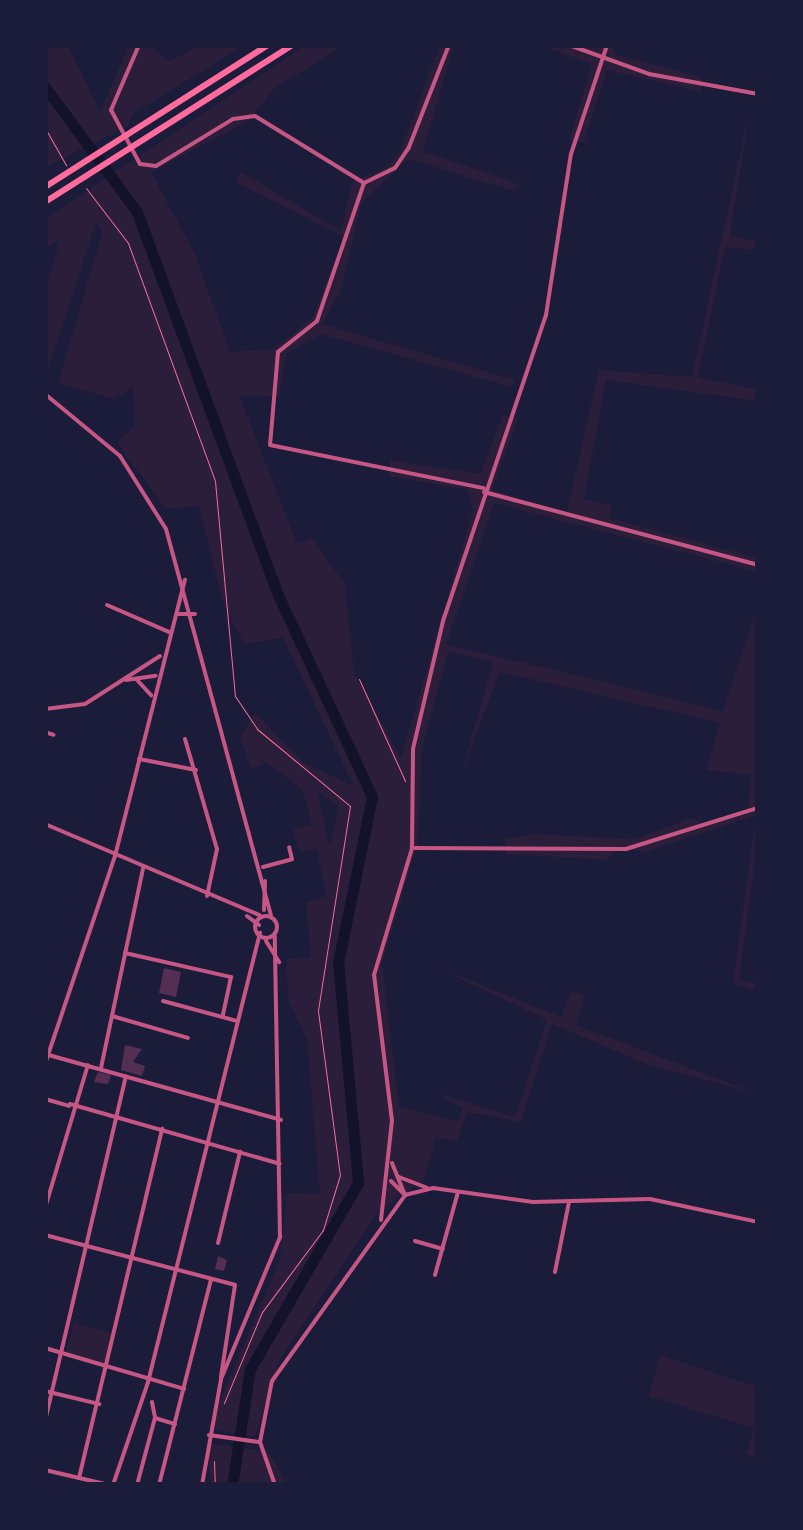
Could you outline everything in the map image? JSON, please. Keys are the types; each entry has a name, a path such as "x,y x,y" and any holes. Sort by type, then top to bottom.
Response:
{"highway":[{"path":"45,202 132,132 268,45"},
{"path":"45,186 73,179 292,45"}],"street":[{"path":"139,45 110,110 140,164 156,166 234,118 255,116 364,183"},
{"path":"449,45 409,147 395,168 364,183 317,321 278,352 275,452 485,490 758,565"},
{"path":"569,45 649,74 758,94"},
{"path":"380,1220 392,1162 374,975 412,848 413,750 485,490 546,315 570,154 607,45"},
{"path":"45,394 140,482 185,580 263,867 281,965 276,1258 221,1378"},
{"path":"45,406 58,404"},
{"path":"45,1064 115,856 156,676 185,580"},
{"path":"107,605 168,632"},
{"path":"172,622 183,608 195,614"},
{"path":"45,708 79,706 163,654"},
{"path":"137,671 156,676"},
{"path":"121,681 156,676"},
{"path":"137,680 152,698"},
{"path":"45,732 54,735"},
{"path":"185,739 217,849 207,896"},
{"path":"139,759 196,770"},
{"path":"412,848 626,849 758,808"},
{"path":"45,824 207,896 259,925"},
{"path":"263,867 292,858 289,846"},
{"path":"101,1068 144,868"},
{"path":"45,1470 111,1485 148,1382 205,1141 260,934 265,876"},
{"path":"244,914 270,915"},
{"path":"260,934 281,965"},
{"path":"253,958 274,936"},
{"path":"125,954 231,977 223,1016"},
{"path":"163,1001 237,1021"},
{"path":"112,1016 188,1038"},
{"path":"46,1054 280,1120"},
{"path":"45,1208 70,1105 88,1065"},
{"path":"45,1422 121,1118 126,1076"},
{"path":"45,1099 280,1164"},
{"path":"79,1478 162,1129"},
{"path":"218,1243 240,1152"},
{"path":"392,1162 405,1195"},
{"path":"398,1174 427,1188 568,1202 667,1201 758,1222"},
{"path":"390,1176 405,1195"},
{"path":"276,1485 260,1442 281,1365 380,1220 405,1195 427,1188"},
{"path":"436,1276 458,1192"},
{"path":"556,1272 568,1202"},
{"path":"45,1235 131,1262 211,1279 237,1291 202,1485"},
{"path":"415,1242 442,1248"},
{"path":"159,1485 211,1279"},
{"path":"45,1348 148,1382 184,1389"},
{"path":"45,1391 99,1404"},
{"path":"137,1485 155,1418 152,1402"},
{"path":"155,1418 176,1424"},
{"path":"210,1435 260,1442"},
{"path":"266,1485 271,1478"}],"path":[{"path":"45,128 73,179 128,243 215,481 235,696 257,728 350,806 318,1012 340,1175 322,1230 262,1312 212,1421"},
{"path":"359,680 413,798"},
{"path":"213,1447 214,1485"}],"shaded area":[{"path":"45,45 68,45 100,112 129,45 150,45 169,62 199,45 245,45 134,113 128,126 45,167"},
{"path":"306,45 343,45 274,89 248,121 151,172 195,254 230,352 275,349 313,317 344,237 235,182 241,172 341,231 352,182 386,168 400,152 440,45 454,45 423,151 518,184 514,191 408,159 362,202 340,292 322,324 515,380 512,387 321,334 286,354 279,396 240,397 297,544 312,539 345,584 354,673 401,758 473,510 468,490 389,476 390,460 480,474 503,415 518,419 492,490 567,512 599,370 692,377 751,102 730,236 758,241 758,250 725,247 698,377 758,390 758,401 606,380 584,499 612,505 610,518 758,558 758,572 494,503 446,644 723,711 758,606 758,838 739,980 758,983 758,991 733,983 756,815 644,852 619,847 607,860 506,854 506,839 534,834 635,839 691,818 707,825 747,814 751,775 706,770 720,723 500,672 461,775 493,662 448,652 422,749 418,842 382,963 399,1107 459,1122 462,1108 434,1092 515,1117 547,1020 432,965 561,1017 571,991 585,996 576,1025 758,1094 649,1065 552,1024 521,1122 467,1112 457,1140 436,1138 423,1180 378,1212 280,1359 255,1437 208,1428 280,1260 287,1193 320,1194 307,1039 288,1000 286,959 311,957 306,902 326,896 317,849 300,852 293,830 312,824 302,789 266,763 252,769 240,737 255,712 304,763 353,785 283,638 244,644 223,603 199,506 166,509 117,443 135,426 133,387 114,399 58,383 102,233 96,222 45,377 45,288 60,240 45,248 45,219","holes":["317,791 339,807 330,844"]},
{"path":"539,45 613,45 614,54 701,77 702,92 607,70 584,142 569,140 592,64"},
{"path":"74,1323 114,1333 106,1365 66,1352"},
{"path":"660,1355 758,1387 758,1458 746,1454 754,1428 649,1396"},
{"path":"206,1443 268,1451 288,1485 211,1485"}],"building":[{"path":"164,968 181,972 176,997 159,993"},
{"path":"125,1045 142,1049 133,1062 145,1066 142,1076 121,1070"},
{"path":"98,1072 111,1075 108,1084 94,1082"},
{"path":"218,1256 227,1260 224,1271 215,1269"}],"waterway":[{"path":"45,87 137,212 278,595 372,797 338,962 358,1183 250,1369 232,1485"}]}
